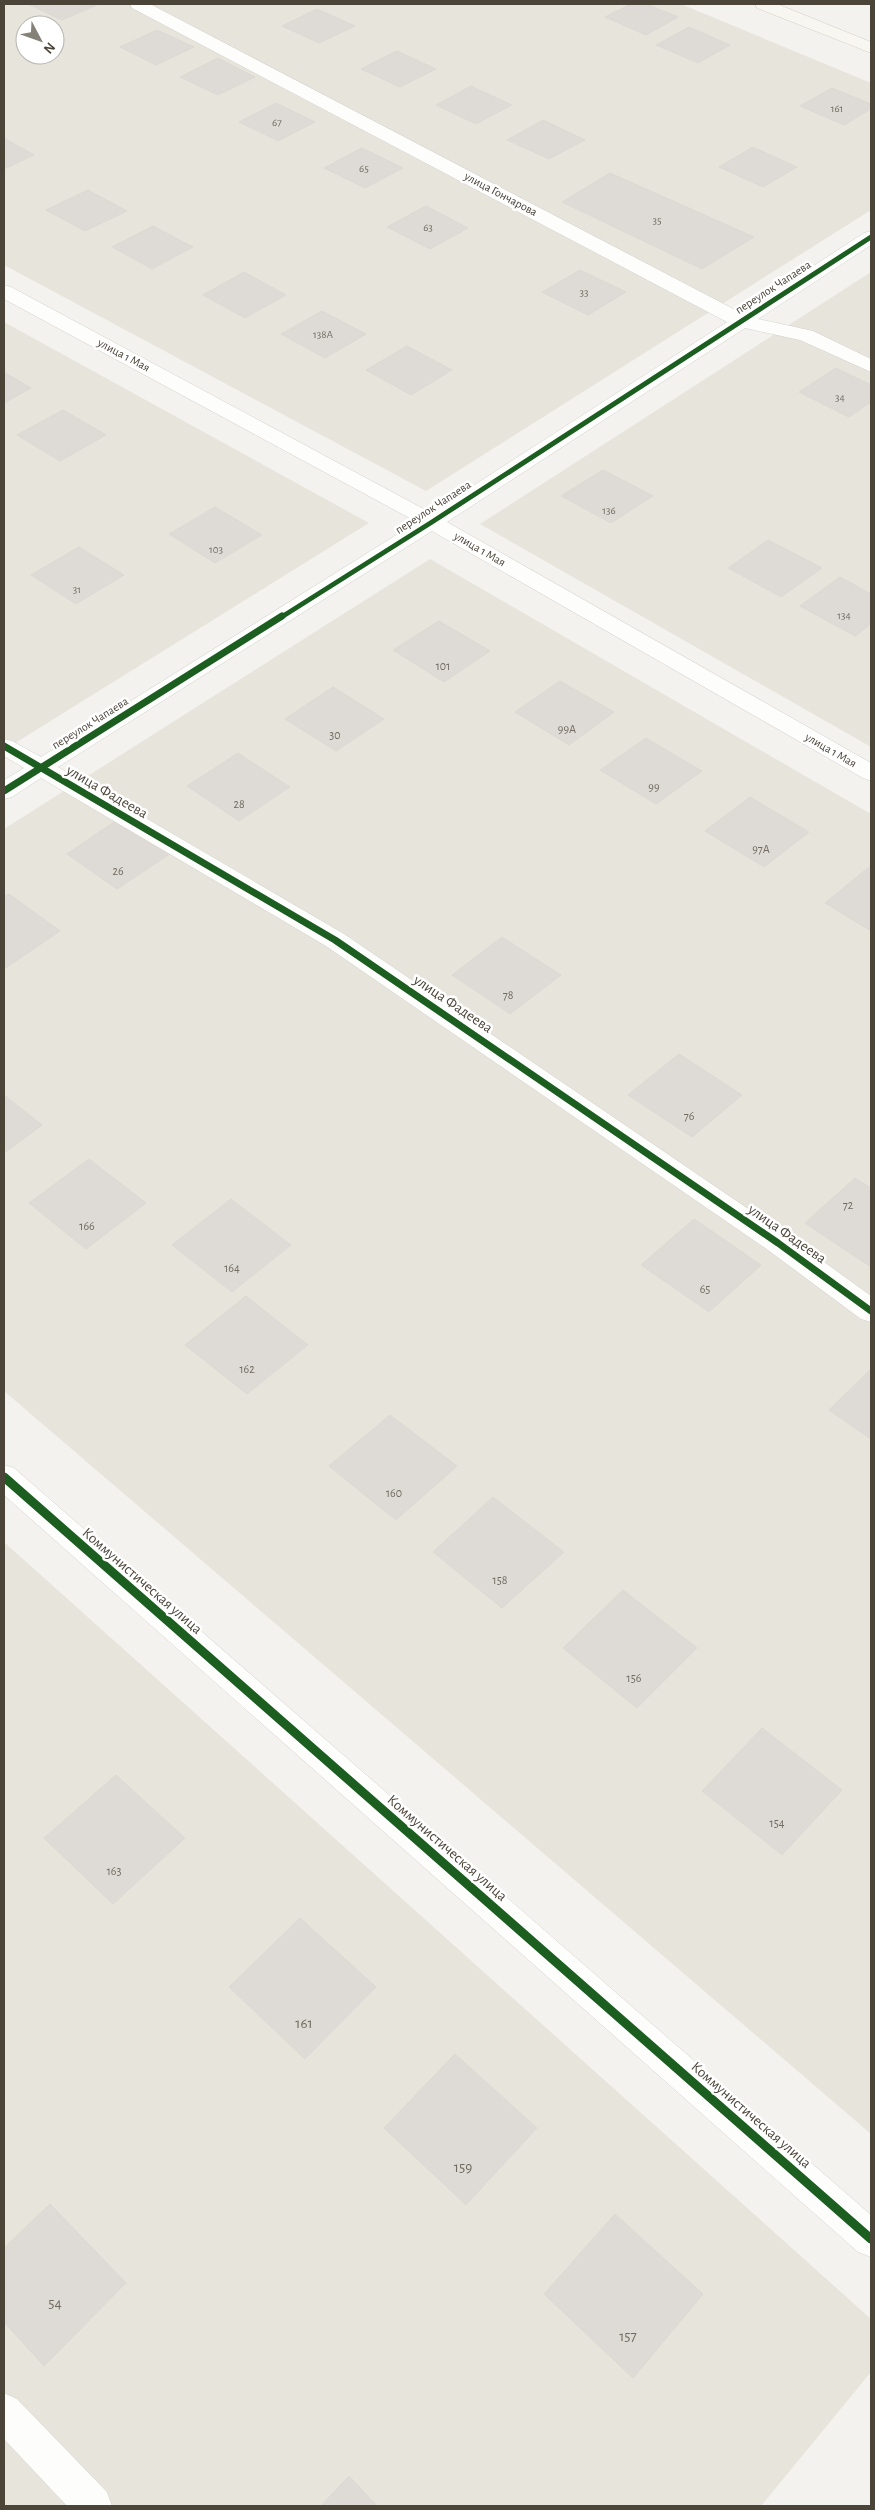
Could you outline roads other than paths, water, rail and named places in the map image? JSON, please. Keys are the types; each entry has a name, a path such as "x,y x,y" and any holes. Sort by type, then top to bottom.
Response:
{"main road":[{"path":"763,4 871,48"}],"street":[{"name":"улица Гончарова","path":"138,4 741,321 806,335 871,366"},
{"name":"переулок Чапаева","path":"4,791 432,522 871,238"},
{"name":"улица 1 Мая","path":"4,290 432,522 871,773"},
{"name":"улица Фадеева","path":"4,746 39,769 335,940 778,1243 871,1311"},
{"name":"Коммунистическая улица","path":"4,1477 871,2239"},
{"path":"4,2412 93,2506"}]}
